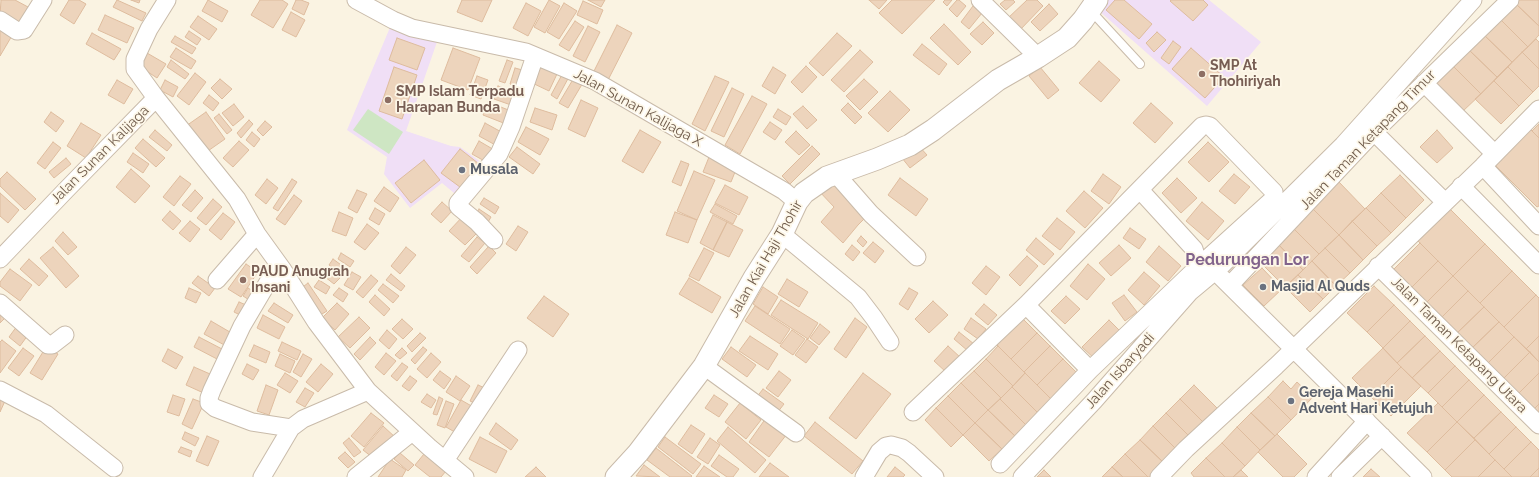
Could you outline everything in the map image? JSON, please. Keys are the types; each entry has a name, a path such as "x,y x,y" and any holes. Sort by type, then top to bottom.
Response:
{"street":[{"path":"0,20 17,31 24,30 43,0"},
{"name":"Jalan Sunan Kalijaga","path":"0,259 156,98 136,71 135,59 149,29 167,0"},
{"name":"Jalan Sunan Kalijaga X","path":"356,0 393,20 412,28 526,52 595,81 784,191 797,202"},
{"path":"980,0 1038,57"},
{"path":"1000,464 1090,370 1211,267 1343,146 1473,0"},
{"name":"Jalan Taman Ketapang Timur","path":"1230,285 1374,132 1510,0"},
{"name":"Jalan Kiai Haji Thohir","path":"616,477 638,453 704,366 754,278 782,234 797,202 813,187 827,177 910,145 933,130 998,80 1067,38 1075,31 1094,5"},
{"path":"494,240 477,222 458,206 458,203 499,154 535,56"},
{"path":"1424,83 1495,154"},
{"path":"156,98 237,199 257,234 316,322 368,391 453,470 518,350"},
{"path":"1159,477 1483,166 1539,109"},
{"path":"913,412 1026,305 1202,126 1206,125 1210,126 1275,193 1273,199 1211,267"},
{"path":"1374,132 1445,202"},
{"path":"1483,166 1539,226"},
{"path":"836,174 872,214 917,257"},
{"path":"1461,186 1539,265"},
{"path":"1140,190 1211,267 1423,477"},
{"path":"217,280 257,234"},
{"path":"782,234 858,297 890,342"},
{"name":"Jalan Taman Ketapang Utara","path":"1378,266 1539,425"},
{"name":"Jalan Isbaryadi","path":"1022,477 1094,402 1211,267"},
{"path":"282,270 268,282 242,326 210,394 209,403 215,408 252,422 291,428"},
{"path":"0,302 48,345 65,335"},
{"path":"1026,305 1090,370"},
{"path":"704,366 796,433"},
{"path":"0,390 46,414 114,468"},
{"path":"262,477 291,428 304,419 368,391"},
{"path":"1316,477 1367,422"},
{"path":"356,477 412,432"},
{"path":"1340,477 1382,436"},
{"path":"864,477 878,452 886,446 891,445 902,448 935,477"}],"lane":[{"path":"1094,5 1140,64"}],"shaded area":[{"name":"SMP At Thohiriyah","path":"1104,0 1209,0 1261,42 1207,106 1098,10"},
{"name":"SMP Islam Terpadu Harapan Bunda","path":"391,25 437,42 406,131 451,146 460,147 485,165 460,198 442,183 410,208 384,174 387,157 347,130"}],"green space":[{"path":"368,109 403,132 389,154 353,130"}],"building":[{"path":"1,0 15,0 28,7 18,26 0,16"},
{"path":"69,0 79,0 86,4 74,24 60,15"},
{"path":"117,0 146,13 142,21 113,7"},
{"path":"131,0 140,0 139,3"},
{"path":"208,0 228,11 222,22 202,11"},
{"path":"260,0 282,0 288,4 273,28 251,15"},
{"path":"296,0 309,3 304,15 292,9"},
{"path":"462,0 492,0 482,22 457,12"},
{"path":"549,0 560,6 545,33 534,27"},
{"path":"588,0 605,0 601,7"},
{"path":"869,0 887,0 879,9"},
{"path":"892,0 935,0 902,34 879,13"},
{"path":"945,0 952,0 947,6 943,2"},
{"path":"957,0 966,6 957,17 949,9"},
{"path":"1005,0 1013,0 1015,2 1006,10 1000,4"},
{"path":"1027,0 1037,0 1043,6 1019,31 1007,19"},
{"path":"1115,0 1124,0 1152,24 1139,39 1106,10"},
{"path":"1203,0 1208,5 1193,21 1170,1"},
{"path":"1519,0 1539,0 1539,26 1515,3"},
{"path":"583,1 603,10 597,24 577,15"},
{"path":"526,3 541,11 528,36 513,28"},
{"path":"564,3 577,11 559,39 547,32"},
{"path":"1515,3 1539,26 1539,35 1528,47 1500,19"},
{"path":"1049,4 1058,14 1040,31 1031,22"},
{"path":"973,6 982,13 969,29 961,22"},
{"path":"291,12 305,20 296,37 282,30"},
{"path":"105,15 134,28 127,43 98,30"},
{"path":"198,16 217,29 209,40 190,27"},
{"path":"1500,19 1528,47 1512,62 1484,35"},
{"path":"575,21 584,27 569,51 559,45"},
{"path":"983,22 994,33 982,45 970,34"},
{"path":"944,24 971,52 958,65 930,38"},
{"path":"617,25 632,33 608,80 593,73"},
{"path":"588,26 600,32 585,62 573,56"},
{"path":"0,27 13,34 0,56"},
{"path":"189,31 201,39 197,45 185,37"},
{"path":"1157,32 1166,40 1154,52 1146,43"},
{"path":"92,33 121,49 114,60 86,44"},
{"path":"837,33 852,46 823,76 809,63"},
{"path":"1484,35 1512,62 1497,77 1469,50"},
{"path":"175,36 196,48 192,54 171,42"},
{"path":"397,38 425,48 417,70 389,60"},
{"path":"1536,39 1539,42 1539,69 1522,52"},
{"path":"1173,41 1181,47 1169,64 1161,58"},
{"path":"922,44 947,64 939,75 913,55"},
{"path":"176,48 196,61 191,69 170,57"},
{"path":"453,48 480,58 468,90 441,80"},
{"path":"1191,48 1224,77 1205,98 1172,69"},
{"path":"860,50 873,62 844,92 831,80"},
{"path":"1469,50 1497,77 1481,94 1453,66"},
{"path":"1522,52 1539,69 1539,86 1533,92 1508,67"},
{"path":"147,53 166,64 157,78 139,66"},
{"path":"171,60 189,74 185,79 167,67"},
{"path":"507,60 513,62 505,83 499,81"},
{"path":"1099,61 1120,80 1101,102 1079,83"},
{"path":"536,64 557,74 549,91 528,81"},
{"path":"806,66 817,77 802,93 791,82"},
{"path":"1453,66 1481,94 1462,112 1434,84"},
{"path":"394,67 417,75 402,119 379,111"},
{"path":"773,67 786,75 775,94 762,86"},
{"path":"1040,67 1059,90 1048,99 1029,76"},
{"path":"1508,67 1533,92 1519,106 1494,81"},
{"path":"515,68 526,71 521,87 510,84"},
{"path":"564,71 570,75 557,99 551,95"},
{"path":"195,73 206,82 189,105 177,96"},
{"path":"477,76 488,80 481,99 470,95"},
{"path":"575,76 584,81 568,108 559,103"},
{"path":"715,76 729,82 705,131 692,124"},
{"path":"220,79 232,89 222,99 211,88"},
{"path":"864,79 878,92 860,110 846,96"},
{"path":"117,80 133,89 124,104 108,95"},
{"path":"165,80 178,87 173,97 160,90"},
{"path":"1494,81 1519,106 1501,124 1475,99"},
{"path":"498,86 516,92 511,105 494,99"},
{"path":"732,88 744,94 724,137 711,131"},
{"path":"890,91 910,110 888,132 868,113"},
{"path":"209,95 219,103 213,111 203,103"},
{"path":"752,96 767,104 740,154 725,145"},
{"path":"581,100 598,108 585,137 568,129"},
{"path":"488,102 511,111 506,124 483,115"},
{"path":"848,103 862,117 855,124 841,110"},
{"path":"1151,103 1173,123 1155,143 1133,123"},
{"path":"234,104 244,117 233,126 222,113"},
{"path":"803,106 817,120 807,129 793,114"},
{"path":"535,108 557,115 552,130 530,122"},
{"path":"778,109 791,117 786,125 773,117"},
{"path":"51,112 64,121 56,132 44,122"},
{"path":"206,112 225,139 205,153 186,126"},
{"path":"219,114 232,130 227,134 214,118"},
{"path":"249,120 253,124 241,138 237,133"},
{"path":"265,121 272,127 263,136 257,130"},
{"path":"770,122 782,130 775,140 763,132"},
{"path":"81,123 101,135 86,158 67,146"},
{"path":"485,123 505,134 499,147 479,136"},
{"path":"1539,124 1539,138 1532,131"},
{"path":"526,127 549,139 540,155 518,142"},
{"path":"1529,128 1539,138 1539,206 1537,207 1494,164"},
{"path":"155,130 172,145 167,151 149,137"},
{"path":"640,130 661,142 643,173 622,161"},
{"path":"1437,130 1453,148 1437,163 1420,147"},
{"path":"796,131 810,145 799,155 785,142"},
{"path":"252,132 260,139 254,147 246,140"},
{"path":"143,139 165,158 156,167 135,148"},
{"path":"239,141 249,150 233,167 223,158"},
{"path":"479,141 496,151 488,163 472,154"},
{"path":"53,142 61,148 45,169 37,163"},
{"path":"1208,142 1229,162 1209,182 1188,162"},
{"path":"918,145 927,155 910,168 902,158"},
{"path":"812,146 820,154 790,184 782,176"},
{"path":"517,147 540,164 533,174 509,157"},
{"name":"Musala","path":"460,149 483,167 464,190 441,173"},
{"path":"133,153 149,164 143,173 127,162"},
{"path":"709,157 737,167 731,182 703,172"},
{"path":"66,158 71,164 54,178 49,172"},
{"path":"424,160 440,180 411,203 395,183"},
{"path":"681,161 689,164 681,186 672,182"},
{"path":"131,169 150,186 135,203 116,187"},
{"path":"694,171 715,180 697,220 677,211"},
{"path":"7,172 36,199 25,210 0,186 0,179"},
{"path":"1103,174 1121,187 1109,204 1091,191"},
{"path":"1234,174 1250,187 1235,204 1219,191"},
{"path":"1400,175 1424,200 1406,218 1381,193"},
{"path":"180,176 191,184 174,206 163,197"},
{"path":"900,178 928,199 916,216 888,195"},
{"path":"1177,178 1197,198 1181,213 1162,193"},
{"path":"267,179 278,188 266,204 255,195"},
{"path":"292,179 297,182 278,211 273,208"},
{"path":"830,179 866,217 843,243 821,222 834,207 818,190"},
{"path":"1339,182 1365,209 1339,235 1312,208"},
{"path":"725,185 748,197 739,215 715,203"},
{"path":"384,187 399,198 390,212 374,201"},
{"path":"195,190 203,198 191,212 182,205"},
{"path":"357,190 367,194 357,213 348,208"},
{"path":"1084,191 1103,208 1085,228 1066,211"},
{"path":"0,193 19,210 8,223 0,216"},
{"path":"1381,193 1406,218 1391,233 1366,208"},
{"path":"294,195 302,201 285,225 276,219"},
{"path":"484,198 499,207 495,214 480,204"},
{"path":"213,199 222,207 206,225 197,218"},
{"path":"442,202 452,211 441,223 431,214"},
{"path":"1202,202 1224,221 1208,240 1186,221"},
{"path":"715,204 737,216 733,224 710,212"},
{"path":"375,208 385,214 379,225 369,219"},
{"path":"1312,208 1339,235 1319,254 1293,228"},
{"path":"1366,208 1391,233 1377,246 1352,221"},
{"path":"479,209 491,217 487,224 475,216"},
{"path":"1450,209 1485,244 1453,276 1418,241"},
{"path":"170,211 181,221 173,230 162,220"},
{"path":"339,212 353,218 346,236 332,231"},
{"path":"675,212 697,220 688,243 666,235"},
{"path":"223,213 235,222 221,240 209,230"},
{"path":"465,214 481,229 465,245 449,231"},
{"path":"713,215 727,222 713,250 700,243"},
{"path":"1057,218 1075,232 1060,250 1042,236"},
{"path":"190,221 200,229 190,242 179,233"},
{"path":"1352,221 1377,246 1363,260 1339,235"},
{"path":"727,222 743,230 729,257 713,250"},
{"path":"367,224 379,233 365,250 354,242"},
{"path":"518,226 528,232 516,251 506,244"},
{"path":"1130,228 1146,239 1139,249 1123,238"},
{"path":"1293,228 1319,254 1303,270 1277,243"},
{"path":"63,232 77,247 68,255 55,241"},
{"path":"1339,235 1363,260 1350,273 1325,248"},
{"path":"861,236 867,242 863,247 857,241"},
{"path":"477,237 485,243 469,262 461,256"},
{"path":"1036,238 1054,254 1044,265 1026,250"},
{"path":"873,242 884,251 875,263 863,253"},
{"path":"1277,243 1303,270 1285,287 1259,261"},
{"path":"1420,243 1438,261 1411,288 1393,270"},
{"path":"1485,244 1512,271 1480,303 1453,276"},
{"path":"852,245 860,252 853,261 845,254"},
{"path":"1119,245 1131,258 1111,276 1099,263"},
{"path":"489,246 496,253 477,274 470,267"},
{"path":"1159,246 1181,266 1168,281 1146,262"},
{"path":"53,247 79,276 66,288 40,258"},
{"path":"406,247 416,255 400,274 391,266"},
{"path":"704,248 714,253 699,281 689,276"},
{"path":"1325,248 1350,273 1336,286 1312,261"},
{"path":"341,253 354,261 350,267 338,259"},
{"path":"1027,256 1038,266 1020,286 1009,275"},
{"path":"29,259 48,276 39,286 20,269"},
{"path":"333,259 348,270 344,276 329,265"},
{"path":"1312,261 1336,286 1323,299 1298,275"},
{"path":"1438,261 1453,276 1426,303 1411,288"},
{"name":"PAUD Anugrah Insani","path":"246,264 258,272 241,297 228,289"},
{"path":"1088,264 1105,279 1087,300 1070,286"},
{"path":"986,266 1000,277 986,295 972,283"},
{"name":"Masjid Al Quds","path":"1262,268 1282,289 1264,306 1243,285"},
{"path":"10,269 32,285 20,301 0,286 0,282"},
{"path":"331,270 340,278 334,284 325,277"},
{"path":"1512,271 1536,295 1504,327 1480,303"},
{"path":"352,272 361,277 353,290 344,285"},
{"path":"1144,272 1160,286 1144,305 1128,290"},
{"path":"391,274 405,286 401,291 386,280"},
{"path":"371,275 378,281 363,298 356,292"},
{"path":"1298,275 1323,299 1310,312 1285,287"},
{"path":"198,276 215,288 209,296 192,283"},
{"path":"1453,276 1468,291 1441,318 1426,303"},
{"path":"689,278 721,297 712,313 679,294"},
{"path":"787,279 808,292 799,307 778,294"},
{"path":"319,280 330,287 326,294 314,287"},
{"path":"308,283 327,311 317,317 299,290"},
{"path":"383,284 399,296 393,303 378,290"},
{"path":"1374,286 1394,305 1367,332 1347,313"},
{"path":"763,287 778,297 768,314 753,304"},
{"path":"189,288 201,293 196,303 185,298"},
{"path":"248,288 259,295 254,303 243,296"},
{"path":"339,288 348,294 343,302 333,295"},
{"path":"909,288 918,293 908,310 899,304"},
{"path":"1468,291 1484,307 1457,333 1441,318"},
{"path":"375,295 390,309 384,316 369,302"},
{"path":"1124,295 1137,312 1125,321 1112,303"},
{"path":"1536,295 1539,298 1539,336 1526,349 1504,327"},
{"path":"544,296 569,314 553,337 527,318"},
{"path":"1066,296 1080,309 1065,324 1051,311"},
{"path":"781,300 818,323 808,339 771,315"},
{"path":"933,301 948,315 929,333 915,319"},
{"path":"239,302 251,307 246,318 234,312"},
{"path":"274,303 293,315 288,323 268,311"},
{"path":"337,303 349,314 335,330 322,318"},
{"path":"984,304 997,315 988,325 975,314"},
{"path":"1394,305 1410,321 1383,348 1367,332"},
{"path":"755,306 790,329 780,344 745,321"},
{"path":"1484,307 1499,322 1472,348 1457,333"},
{"path":"0,312 6,317 0,323"},
{"path":"263,315 285,327 279,339 257,328"},
{"path":"359,317 370,328 350,348 338,337"},
{"path":"855,318 867,327 846,358 834,349"},
{"path":"971,318 986,329 978,339 964,329"},
{"path":"402,319 413,329 403,339 392,329"},
{"path":"1023,319 1037,333 1011,359 997,345"},
{"path":"1109,320 1123,334 1097,361 1082,347"},
{"path":"211,321 235,335 228,347 204,334"},
{"path":"1410,321 1425,336 1397,363 1383,348"},
{"path":"1499,322 1514,337 1487,364 1472,348"},
{"path":"820,324 830,332 819,345 810,338"},
{"path":"17,326 28,335 20,346 9,337"},
{"path":"387,330 397,339 389,349 379,340"},
{"path":"792,330 805,339 793,355 780,346"},
{"path":"959,332 974,344 968,351 954,339"},
{"path":"420,333 426,338 412,352 407,346"},
{"path":"1037,333 1050,346 1024,372 1011,359"},
{"path":"750,336 778,354 768,370 739,351"},
{"path":"1425,336 1440,351 1412,378 1397,363"},
{"path":"1539,336 1539,362 1526,349"},
{"path":"199,337 222,349 217,359 194,347"},
{"path":"370,337 376,343 360,360 354,354"},
{"path":"1514,337 1530,352 1503,379 1487,364"},
{"path":"807,339 818,347 806,363 795,355"},
{"path":"2,340 16,351 0,373 0,342"},
{"path":"282,342 301,351 297,360 278,351"},
{"path":"254,345 270,352 266,363 249,356"},
{"path":"948,346 961,358 946,372 934,361"},
{"path":"998,346 1025,373 1013,386 986,359"},
{"path":"1050,346 1063,359 1037,385 1024,372"},
{"path":"46,347 58,354 42,380 30,373"},
{"path":"423,347 427,350 415,364 411,360"},
{"path":"731,347 756,365 747,377 722,359"},
{"path":"23,348 34,356 19,376 8,368"},
{"path":"402,348 407,353 400,359 395,355"},
{"path":"1383,348 1401,367 1371,397 1352,378"},
{"path":"168,349 183,357 176,369 162,361"},
{"path":"1440,351 1455,366 1428,393 1412,378"},
{"path":"1530,352 1539,362 1539,373 1518,394 1503,379"},
{"path":"386,353 396,361 384,375 375,367"},
{"path":"431,353 441,362 427,378 417,369"},
{"path":"280,354 295,361 290,373 275,366"},
{"path":"303,354 312,359 301,377 293,372"},
{"path":"986,359 1013,386 1001,398 974,371"},
{"path":"1063,359 1079,375 1053,401 1037,385"},
{"path":"402,363 408,367 397,381 391,376"},
{"path":"247,364 259,370 253,380 242,374"},
{"path":"321,364 333,374 318,392 306,382"},
{"path":"1455,366 1469,380 1442,407 1428,393"},
{"path":"194,367 217,377 208,395 186,385"},
{"path":"1401,367 1421,386 1391,416 1371,397"},
{"path":"440,371 451,379 444,389 433,380"},
{"path":"779,371 791,380 778,397 766,388"},
{"path":"974,371 1001,398 988,410 961,383"},
{"path":"285,373 298,381 290,393 277,385"},
{"path":"863,373 891,394 856,439 829,418"},
{"path":"1025,373 1052,400 1038,413 1012,387"},
{"path":"1539,373 1539,404 1533,410 1518,394"},
{"path":"410,376 417,381 409,391 402,386"},
{"path":"456,376 470,386 460,401 446,392"},
{"path":"1469,380 1484,395 1457,422 1442,407"},
{"name":"Gereja Masehi Advent Hari Ketujuh","path":"1283,381 1291,389 1297,382 1313,397 1291,420 1268,397"},
{"path":"961,383 988,410 975,423 948,396"},
{"path":"266,385 278,390 269,415 257,411"},
{"path":"478,385 487,389 479,405 470,401"},
{"path":"1194,385 1219,410 1205,424 1180,399"},
{"path":"1012,387 1038,413 1026,425 1000,399"},
{"path":"305,388 314,393 305,407 296,402"},
{"path":"763,389 784,404 777,413 756,398"},
{"path":"427,394 436,400 431,408 421,402"},
{"path":"173,395 185,399 179,416 167,412"},
{"path":"714,395 728,404 719,417 705,408"},
{"path":"1484,395 1501,412 1474,438 1457,422"},
{"path":"948,396 975,423 963,435 936,408"},
{"path":"439,397 443,399 437,415 433,414"},
{"path":"1268,397 1291,420 1275,436 1251,413"},
{"path":"0,399 5,401 0,412"},
{"path":"193,399 204,403 192,429 182,424"},
{"path":"1000,399 1026,425 1015,436 988,410"},
{"path":"1180,399 1205,424 1191,438 1166,413"},
{"path":"461,400 475,408 460,435 446,427"},
{"path":"446,401 454,404 445,428 437,425"},
{"path":"740,403 761,420 746,439 725,422"},
{"path":"1438,403 1457,422 1427,452 1407,433"},
{"path":"1539,404 1539,415 1533,410"},
{"path":"936,408 963,435 951,447 925,420"},
{"path":"988,410 1015,436 1002,449 975,423"},
{"path":"1501,412 1516,427 1489,454 1474,438"},
{"path":"371,413 384,423 364,447 351,436"},
{"path":"1166,413 1191,438 1178,451 1153,426"},
{"path":"1251,413 1275,436 1260,450 1237,427"},
{"path":"766,418 787,434 769,457 749,442"},
{"path":"815,422 863,461 852,474 804,436"},
{"path":"1457,422 1475,440 1445,470 1427,452"},
{"path":"496,423 518,440 511,450 489,434"},
{"path":"975,423 1002,449 989,461 963,435"},
{"path":"691,425 705,434 692,454 678,444"},
{"path":"383,426 396,438 377,461 363,450"},
{"path":"1153,426 1178,451 1165,464 1140,440"},
{"path":"728,427 766,460 755,473 717,441"},
{"path":"1237,427 1260,450 1245,466 1222,443"},
{"path":"1516,427 1531,442 1504,469 1489,454"},
{"path":"185,432 199,438 195,446 182,439"},
{"path":"1277,434 1307,464 1294,477 1283,477 1258,452"},
{"path":"207,436 219,441 208,466 196,461"},
{"path":"480,437 507,451 496,473 469,459"},
{"path":"665,437 701,464 693,474 658,447"},
{"path":"349,438 361,452 354,457 343,443"},
{"path":"710,438 720,445 708,464 697,457"},
{"path":"1140,440 1165,464 1152,477 1148,477 1125,454"},
{"path":"1475,440 1495,460 1478,477 1452,477 1445,470"},
{"path":"1531,442 1539,450 1539,468 1530,477 1512,477 1504,469"},
{"path":"1222,443 1245,466 1233,477 1225,477 1206,458"},
{"path":"181,447 192,451 190,457 178,452"},
{"path":"656,448 692,476 670,477 647,460"},
{"path":"345,452 355,462 348,468 338,458"},
{"path":"400,453 414,465 408,471 394,459"},
{"path":"424,454 446,471 441,477 430,477 415,465"},
{"path":"1125,454 1148,477 1123,477 1112,467"},
{"path":"719,455 739,469 733,477 727,477 711,466"},
{"path":"1206,458 1225,477 1194,477 1191,473"},
{"path":"390,459 406,470 402,477 378,477"},
{"path":"1495,460 1512,477 1478,477"},
{"path":"770,463 789,477 759,477"},
{"path":"644,465 660,477 636,476"},
{"path":"704,466 720,477 696,477"},
{"path":"536,467 546,477 525,477"},
{"path":"895,467 905,475 903,477 887,477"},
{"path":"1112,467 1123,477 1102,477"},
{"path":"1539,468 1539,477 1530,477"},
{"path":"1371,469 1380,477 1363,477"},
{"path":"1044,470 1051,477 1037,477"},
{"path":"1241,470 1248,477 1233,477"}],"place":[{"name":"SMP At Thohiriyah","path":"1202,74"},
{"name":"SMP Islam Terpadu Harapan Bunda","path":"388,100"},
{"name":"Musala","path":"462,170"},
{"name":"PAUD Anugrah Insani","path":"243,280"},
{"name":"Masjid Al Quds","path":"1263,287"},
{"name":"Gereja Masehi Advent Hari Ketujuh","path":"1291,401"}],"district":[{"name":"Pedurungan Lor","path":"1247,260"}]}
